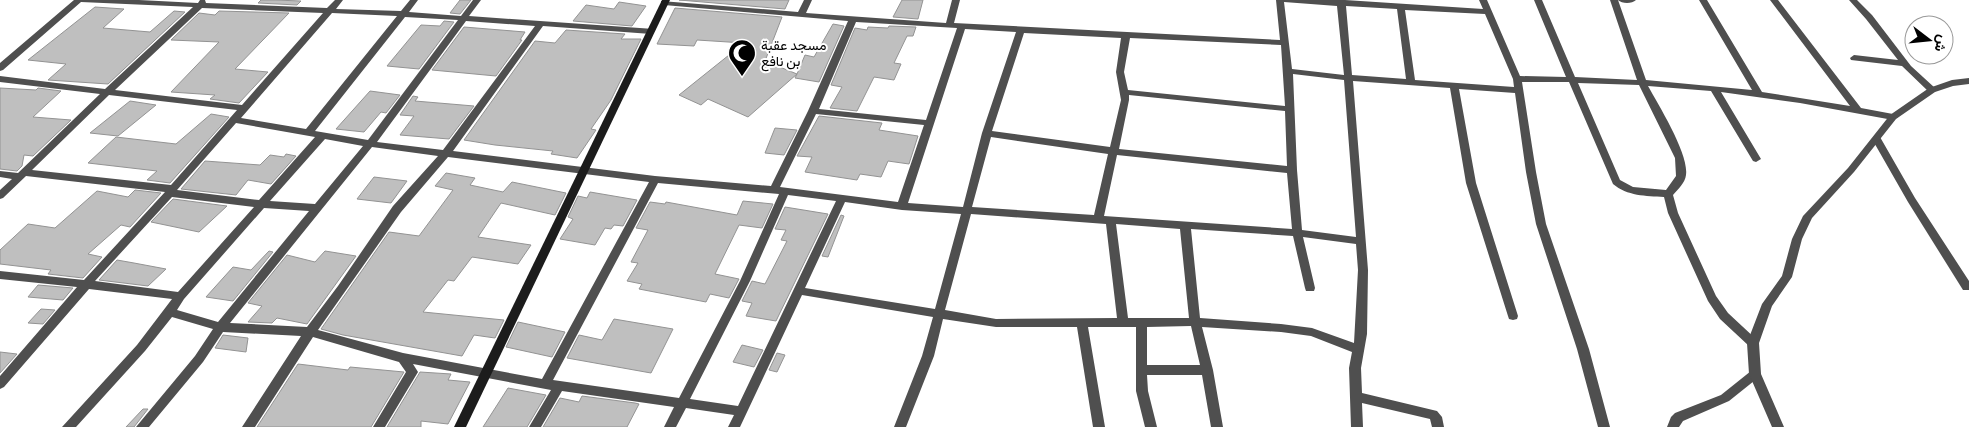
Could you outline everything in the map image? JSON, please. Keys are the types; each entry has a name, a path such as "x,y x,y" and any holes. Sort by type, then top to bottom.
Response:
{"main road":[{"path":"460,427 665,2"}],"street":[{"path":"0,68 79,0"},
{"path":"83,0 203,2 650,31"},
{"path":"0,384 339,0"},
{"path":"308,133 414,0"},
{"path":"142,427 199,359 220,327 370,144 477,0"},
{"path":"736,9 741,0"},
{"path":"802,15 808,0"},
{"path":"949,25 956,0"},
{"path":"1280,0 1288,71 1297,233 1310,288"},
{"path":"1284,0 1487,12"},
{"path":"1483,0 1518,85 1530,172 1541,224 1583,349 1604,427"},
{"path":"1538,0 1616,182 1628,189 1668,194"},
{"path":"1614,0 1642,82 1680,158 1681,176 1678,184 1668,194"},
{"path":"1622,0 1632,0"},
{"path":"1703,0 1759,94"},
{"path":"1774,0 1856,109"},
{"path":"1853,0 1869,17 1904,63"},
{"path":"0,196 203,2"},
{"path":"665,2 853,19 1021,30 1284,43"},
{"path":"1341,2 1349,78 1363,270 1361,334 1355,368 1357,427"},
{"path":"1401,8 1411,82"},
{"path":"670,427 745,281 780,191 853,19"},
{"path":"248,427 310,332 397,209 446,153 541,24"},
{"path":"902,206 962,25"},
{"path":"900,427 928,356 987,133 1021,30"},
{"path":"1098,220 1125,100 1120,72 1126,35"},
{"path":"1854,58 1904,64"},
{"path":"1906,65 1932,90"},
{"path":"1288,71 1454,86 1518,85 1571,79 1642,82 1759,94 1856,109 1893,117"},
{"path":"0,79 243,108"},
{"path":"1778,427 1755,374 1753,343 1767,304 1787,277 1797,239 1808,216 1877,139 1893,117 1932,90 1952,83 1969,82"},
{"path":"1454,86 1471,183 1512,316"},
{"path":"1714,89 1756,159"},
{"path":"1124,92 1290,109"},
{"path":"813,111 930,123"},
{"path":"235,120 370,144 655,179 780,191 902,206 1297,233 1361,241"},
{"path":"987,133 1112,151 1292,170"},
{"path":"68,427 131,359 170,312 180,296 322,136"},
{"path":"1877,139 1911,200 1967,287"},
{"path":"0,174 172,191 261,204 318,208"},
{"path":"545,384 655,179"},
{"path":"1668,194 1673,213 1712,298 1724,316 1753,343"},
{"path":"734,427 842,199"},
{"path":"1111,221 1123,323"},
{"path":"1185,225 1195,322 1207,370 1217,427"},
{"path":"0,275 180,296"},
{"path":"800,291 996,323 1195,322 1312,332 1358,349"},
{"path":"170,312 220,327 310,332 403,358 545,384 740,411"},
{"path":"1082,322 1100,427"},
{"path":"1141,323 1142,391 1152,427"},
{"path":"379,427 412,372 403,358"},
{"path":"1142,370 1207,370"},
{"path":"1673,427 1679,417 1725,398 1755,374"},
{"path":"535,427 560,386"},
{"path":"1356,397 1433,415 1436,417 1438,427"}],"building":[{"path":"261,0 301,1 297,5 258,3"},
{"path":"460,0 471,0 460,14 450,13"},
{"path":"679,0 789,0 785,9"},
{"path":"902,0 923,0 918,19 893,17"},
{"path":"619,2 646,6 632,26 573,21 586,5 614,9"},
{"path":"95,7 124,9 103,28 150,32 174,11 185,12 108,84 48,80 66,64 28,60"},
{"path":"675,8 782,17 765,61 797,74 748,117 708,99 701,105 679,95 744,43 697,40 694,46 657,44"},
{"path":"219,11 289,13 235,69 268,72 239,103 210,99 215,95 171,92 219,42 171,40 199,13 215,15"},
{"path":"444,21 454,22 419,69 387,66 421,25 440,26"},
{"path":"833,24 844,26 819,82 795,78 805,55 814,57"},
{"path":"889,26 916,27 913,36 907,36 894,63 901,64 894,80 874,77 857,111 830,108 842,87 831,85 855,28 867,30 868,27 888,28"},
{"path":"464,27 525,32 520,40 522,40 496,76 432,70"},
{"path":"566,30 625,34 621,39 641,39 611,100 591,129 596,130 577,158 551,154 553,151 464,140 535,41 555,43"},
{"path":"0,88 36,90 38,88 61,91 33,117 71,120 33,156 24,155 22,166 17,171 0,169"},
{"path":"370,91 400,95 386,113 381,112 364,132 336,129"},
{"path":"413,96 418,97 415,101 474,106 449,139 400,135 414,116 400,115"},
{"path":"130,101 156,105 118,136 90,133"},
{"path":"211,114 229,117 170,183 147,180 157,171 88,163 116,137 176,144"},
{"path":"819,116 882,123 879,130 918,136 909,164 888,161 881,177 860,174 857,180 805,172 812,157 797,156"},
{"path":"775,128 797,130 784,155 765,153"},
{"path":"286,154 296,156 271,184 248,180 236,195 181,189 205,161 260,165 270,155 284,157"},
{"path":"446,173 475,178 470,185 503,192 512,182 566,193 555,215 501,203 478,237 531,245 518,264 472,257 454,281 448,280 423,312 504,320 495,338 474,335 462,356 343,335 321,329 389,232 419,236 453,190 435,186"},
{"path":"374,177 407,181 391,203 357,199"},
{"path":"135,190 161,193 130,227 121,225 88,254 102,257 83,278 48,274 51,270 0,264 0,250 28,224 55,228 97,191 128,197"},
{"path":"590,192 637,200 623,226 614,225 611,229 605,228 595,245 560,239 573,219 568,217 578,196 587,198"},
{"path":"173,199 227,206 199,232 151,222"},
{"path":"743,201 773,204 762,228 739,225 715,274 739,279 729,298 710,294 706,302 639,289 642,284 627,281 638,263 631,262 648,230 636,228 650,202 665,204 666,202 737,215"},
{"path":"785,207 828,214 776,321 746,316 752,303 742,301 752,281 765,284 787,241 781,240 786,230 775,229"},
{"path":"841,215 844,216 828,257 822,256"},
{"path":"269,251 273,252 233,301 206,297 233,267 251,270"},
{"path":"325,251 356,256 307,324 277,318 272,323 248,322 262,306 248,303 287,255 315,262"},
{"path":"117,260 166,269 148,286 99,280"},
{"path":"38,285 73,288 63,300 28,297"},
{"path":"41,309 55,310 43,324 28,323"},
{"path":"614,319 673,329 651,373 567,358 579,335 602,340"},
{"path":"518,322 565,332 552,357 506,347"},
{"path":"223,335 248,338 246,352 215,348"},
{"path":"742,345 763,350 754,367 733,362"},
{"path":"0,352 17,354 0,373"},
{"path":"777,353 785,355 777,372 769,370"},
{"path":"298,364 348,370 350,367 404,372 371,427 257,427"},
{"path":"420,372 451,374 448,380 470,382 448,424 421,421 421,427 387,427"},
{"path":"508,388 546,395 527,427 483,427"},
{"path":"582,396 639,404 627,427 543,427 560,398 579,402"},
{"path":"143,409 148,409 134,427 126,427"}],"place":[{"name":"مسجد عقبة بن نافع","path":"742,77"}]}
